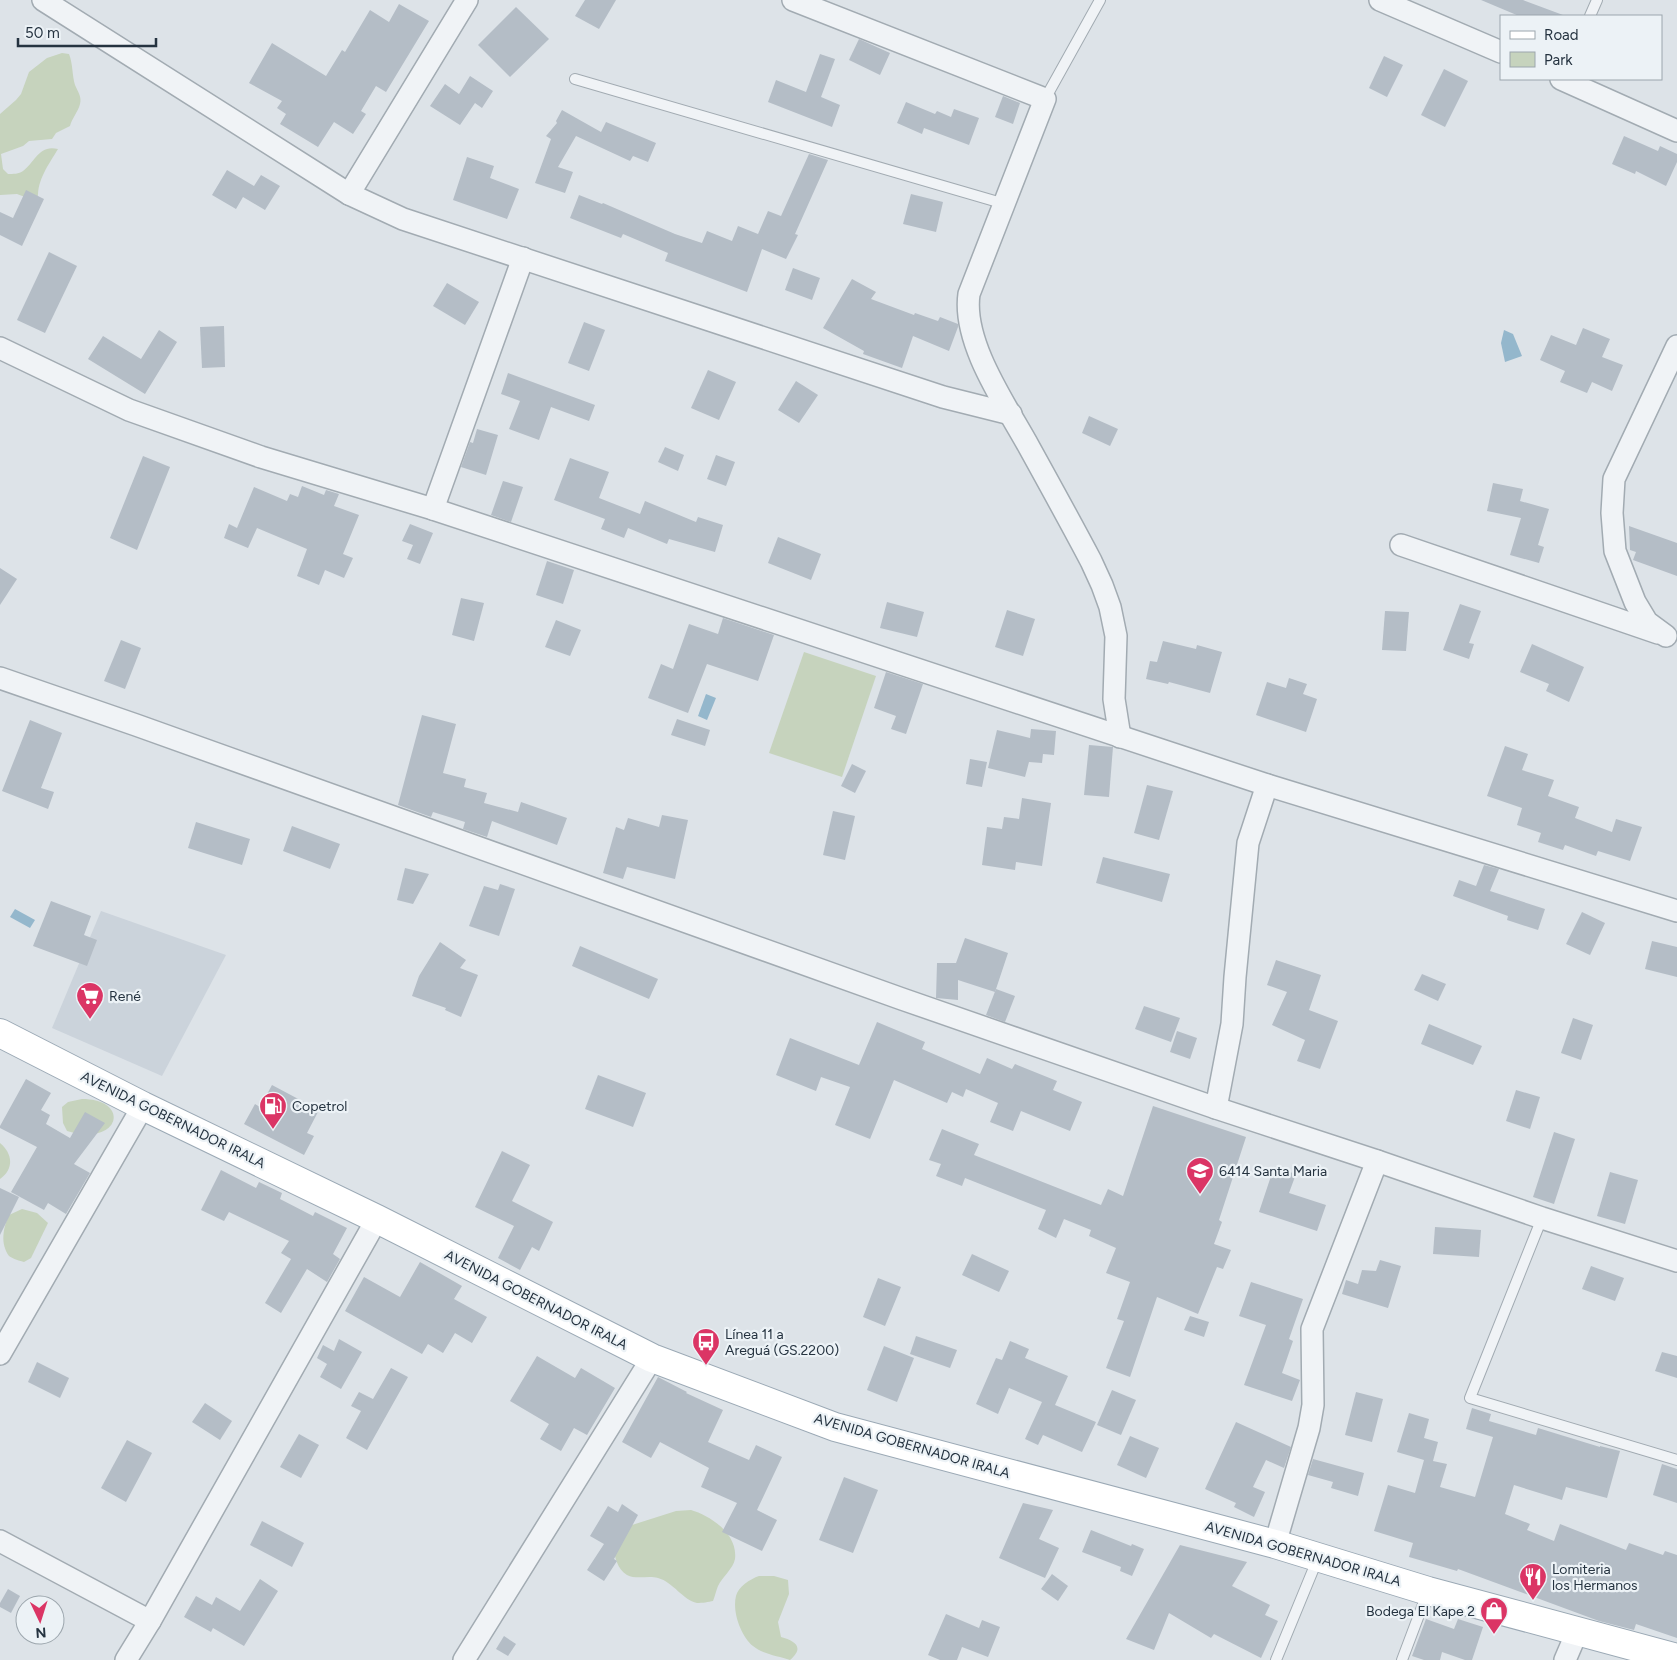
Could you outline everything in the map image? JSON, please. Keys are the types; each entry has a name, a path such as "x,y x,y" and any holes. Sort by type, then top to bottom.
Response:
{"main road":[{"name":"AVENIDA GOBERNADOR IRALA","path":"0,1033 143,1106 377,1219 652,1358 835,1427 1275,1544 1428,1591 1677,1658"}],"street":[{"path":"42,0 349,194 403,219 943,397 1011,414"},
{"path":"349,194 467,0"},
{"path":"793,0 1045,99 969,294 967,307 971,329 985,369 1091,561 1110,607 1116,636 1114,699 1120,737"},
{"path":"1380,0 1500,52"},
{"path":"1565,80 1677,131"},
{"path":"433,509 523,258"},
{"path":"0,348 129,410 261,457 433,509 1267,785 1677,911"},
{"path":"1672,637 1647,622 1635,602 1615,551 1612,513 1614,479 1676,351"},
{"path":"1400,545 1672,637"},
{"path":"0,678 1216,1108 1377,1160 1542,1218 1677,1261"},
{"path":"1216,1108 1232,1024 1234,977 1248,843 1267,785"},
{"path":"0,1354 143,1106"},
{"path":"1275,1544 1309,1428 1313,1406 1312,1329 1377,1160"},
{"path":"126,1660 150,1621 377,1219"},
{"path":"464,1660 652,1358"},
{"path":"0,1541 150,1621"},
{"path":"1565,1660 1577,1632"}],"lane":[{"path":"1045,99 1100,0"},
{"path":"1590,15 1597,0"},
{"path":"575,79 1004,204"},
{"path":"1542,1218 1470,1398 1677,1460"},
{"path":"1276,1660 1319,1557"},
{"path":"1402,1660 1428,1591"}],"shaded area":[{"path":"101,911 226,955 162,1076 52,1028"}],"green space":[{"path":"62,53 69,54 74,81 80,99 78,110 70,126 56,133 52,139 29,141 23,146 1,154 3,169 8,174 14,174 23,171 42,151 52,148 58,149 47,166 39,185 38,198 17,194 0,195 0,114 21,94 29,72 47,58"},
{"path":"804,652 876,676 842,777 769,753"},
{"path":"82,1099 98,1101 108,1106 113,1113 113,1121 108,1128 99,1133 85,1134 67,1131 63,1123 62,1107 68,1102"},
{"path":"0,1143 7,1152 10,1166 5,1175 0,1179"},
{"path":"22,1209 37,1213 48,1223 31,1258 24,1262 9,1256 3,1241 5,1225 9,1215"},
{"path":"691,1510 707,1517 722,1527 728,1534 735,1550 734,1563 717,1588 713,1601 697,1603 658,1578 627,1575 617,1562 613,1547 632,1525 676,1511"},
{"path":"759,1576 774,1576 788,1580 789,1594 778,1622 781,1637 790,1640 797,1648 797,1651 790,1660 757,1649 749,1642 741,1630 735,1609 737,1593 745,1584"}],"water":[{"path":"1504,330 1513,334 1522,356 1505,362 1501,343"},
{"path":"706,694 716,698 707,720 698,716"},
{"path":"15,909 35,920 30,928 10,917"}],"building":[{"path":"585,0 616,0 599,29 575,16"},
{"path":"1481,0 1523,0 1563,15 1517,15"},
{"path":"399,4 429,21 386,92 376,86 361,111 366,114 353,134 334,122 318,147 280,124 286,114 277,108 282,101 249,83 272,43 326,76 342,50 345,52 370,10 389,22"},
{"path":"516,7 549,39 510,77 478,45"},
{"path":"859,39 890,53 880,75 849,60"},
{"path":"820,54 835,59 821,97 840,105 832,127 768,102 776,80 806,92"},
{"path":"1384,56 1403,65 1387,97 1369,88"},
{"path":"1444,69 1468,81 1445,127 1421,115"},
{"path":"470,76 493,91 482,108 475,103 460,125 430,106 445,84 459,94"},
{"path":"1003,96 1020,103 1013,124 995,117"},
{"path":"906,102 935,114 937,111 951,117 954,109 979,118 969,145 924,128 922,134 897,123"},
{"path":"562,110 601,132 606,122 656,143 648,162 633,156 630,161 576,136 558,167 573,172 565,193 535,183 551,139 546,136 557,123 556,121"},
{"path":"1624,136 1658,151 1660,146 1677,154 1677,162 1666,186 1636,171 1635,174 1612,164"},
{"path":"809,154 828,160 795,234 798,235 786,259 762,249 747,292 665,261 668,253 623,234 621,238 570,218 579,195 702,243 707,231 732,241 738,226 758,234 768,211 781,216"},
{"path":"467,157 494,166 490,178 519,189 507,219 453,200"},
{"path":"227,170 254,186 261,175 280,186 265,210 243,197 236,209 212,195"},
{"path":"26,190 44,199 22,246 0,235 0,212 13,218"},
{"path":"911,194 943,202 936,232 903,224"},
{"path":"49,252 77,266 45,333 17,320"},
{"path":"793,268 820,278 812,300 785,290"},
{"path":"852,279 876,292 871,299 914,315 915,313 938,321 940,317 958,324 949,351 913,336 902,368 863,354 864,351 823,328"},
{"path":"447,283 479,302 465,325 433,306"},
{"path":"584,322 605,330 589,371 568,363"},
{"path":"224,326 225,367 202,368 200,327"},
{"path":"1583,328 1610,339 1602,357 1623,365 1612,391 1592,382 1587,393 1560,382 1565,371 1540,360 1551,335 1576,345"},
{"path":"159,330 177,342 145,394 88,359 103,336 141,359"},
{"path":"708,370 736,382 719,420 691,408"},
{"path":"508,373 595,405 589,421 551,407 539,440 509,429 520,401 501,394"},
{"path":"796,381 818,395 799,423 778,410"},
{"path":"1089,416 1118,429 1110,446 1082,433"},
{"path":"477,429 498,435 486,475 461,467 470,442 473,443"},
{"path":"665,447 684,455 678,471 658,462"},
{"path":"716,455 735,462 726,486 707,479"},
{"path":"143,456 170,467 137,550 110,538"},
{"path":"570,458 609,472 599,498 640,514 645,501 696,522 698,517 723,525 715,552 669,539 667,544 628,528 624,538 601,529 605,519 554,500"},
{"path":"503,481 523,487 511,522 491,515"},
{"path":"1493,483 1523,489 1520,501 1549,509 1538,545 1544,547 1539,563 1510,555 1521,518 1487,511"},
{"path":"302,486 324,495 326,490 339,494 334,506 359,515 343,554 353,558 344,578 325,570 319,585 297,576 307,549 257,528 248,548 224,538 229,524 237,528 254,487 287,501 290,494 298,497"},
{"path":"410,524 433,533 420,564 407,559 413,545 402,541"},
{"path":"1629,526 1677,543 1677,576 1633,560 1636,552 1630,550"},
{"path":"778,537 821,554 811,580 768,563"},
{"path":"547,561 574,570 563,604 536,595"},
{"path":"0,568 17,579 0,605"},
{"path":"461,598 484,603 474,641 452,635"},
{"path":"887,602 924,612 917,637 880,628"},
{"path":"1460,604 1481,611 1469,643 1474,644 1469,659 1443,650"},
{"path":"1007,610 1035,619 1023,656 995,647"},
{"path":"1385,611 1409,612 1406,651 1382,650"},
{"path":"723,618 774,635 758,681 707,664 688,713 648,698 661,664 673,669 689,624 718,634"},
{"path":"556,620 581,630 570,656 545,647"},
{"path":"121,640 141,648 125,689 104,681"},
{"path":"1163,641 1196,649 1197,645 1222,652 1210,693 1169,682 1168,684 1146,679 1150,661 1157,662"},
{"path":"1532,644 1584,667 1569,702 1546,691 1549,684 1520,672"},
{"path":"886,672 923,684 906,734 891,729 896,716 874,708"},
{"path":"1289,678 1307,684 1303,694 1317,699 1306,732 1256,715 1267,682 1286,688"},
{"path":"422,715 456,724 443,773 466,779 464,787 487,793 484,803 518,812 521,802 567,818 557,845 492,821 487,837 463,829 465,822 433,812 431,817 398,805"},
{"path":"677,719 710,730 705,746 671,735"},
{"path":"30,720 62,733 41,788 54,792 48,809 2,791"},
{"path":"1031,729 1056,731 1054,755 1043,754 1042,763 1029,762 1025,777 988,768 997,730 1030,738"},
{"path":"1089,745 1113,747 1109,797 1084,795"},
{"path":"1505,746 1528,754 1522,770 1554,780 1548,796 1579,807 1575,818 1612,832 1616,819 1642,827 1630,861 1598,851 1596,856 1565,845 1563,850 1538,842 1541,833 1517,825 1522,808 1487,796"},
{"path":"970,759 987,762 982,787 966,784"},
{"path":"852,764 866,771 855,793 841,786"},
{"path":"1147,785 1173,791 1159,840 1134,833"},
{"path":"1022,798 1051,803 1042,866 1016,862 1015,870 982,865 987,827 1002,829 1004,817 1019,819"},
{"path":"833,811 855,816 845,860 823,855"},
{"path":"662,815 688,820 675,879 627,867 623,879 603,873 616,827 624,830 628,818 659,827"},
{"path":"196,822 250,839 242,865 188,848"},
{"path":"292,826 340,844 330,869 283,851"},
{"path":"1103,857 1170,874 1162,902 1096,883"},
{"path":"1484,865 1499,869 1490,891 1545,909 1538,930 1507,920 1508,916 1453,896 1459,880 1476,886"},
{"path":"405,868 429,874 413,904 397,900"},
{"path":"500,884 515,889 499,936 469,926 484,886 498,890"},
{"path":"51,901 91,916 84,935 97,940 87,966 33,946"},
{"path":"1582,912 1605,923 1590,955 1566,944"},
{"path":"965,938 1008,953 995,992 958,980 958,1000 936,998 937,963 956,963"},
{"path":"1652,941 1677,947 1677,977 1645,969"},
{"path":"440,942 466,960 460,968 478,975 461,1017 445,1010 446,1008 412,996 419,976"},
{"path":"580,946 658,979 649,999 572,966"},
{"path":"1276,960 1321,975 1309,1010 1338,1021 1320,1069 1297,1061 1305,1040 1272,1025 1287,992 1267,985"},
{"path":"1422,974 1446,984 1438,1001 1414,990"},
{"path":"996,989 1015,996 1005,1022 986,1015"},
{"path":"1144,1006 1180,1018 1171,1042 1135,1029"},
{"path":"1573,1018 1593,1025 1581,1060 1561,1053"},
{"path":"877,1022 925,1042 922,1049 980,1074 987,1058 1012,1069 1015,1064 1057,1081 1053,1090 1082,1102 1070,1131 1021,1111 1013,1131 990,1122 998,1103 966,1089 963,1097 952,1092 947,1103 894,1080 870,1139 835,1125 850,1087 821,1077 816,1091 776,1075 790,1038 859,1065"},
{"path":"1429,1024 1482,1046 1473,1065 1421,1044"},
{"path":"1177,1031 1197,1038 1190,1059 1170,1052"},
{"path":"598,1075 646,1093 633,1127 585,1109"},
{"path":"26,1079 51,1093 41,1110 50,1115 46,1124 70,1138 85,1112 105,1123 74,1164 90,1173 66,1214 48,1203 44,1210 11,1192 37,1147 0,1128"},
{"path":"272,1085 319,1110 307,1133 314,1136 304,1155 244,1124 255,1104 260,1107"},
{"path":"1516,1090 1540,1097 1530,1129 1506,1121"},
{"path":"1153,1106 1246,1137 1219,1220 1222,1222 1214,1244 1231,1250 1223,1269 1217,1267 1198,1314 1157,1297 1130,1377 1106,1368 1124,1321 1117,1319 1130,1282 1106,1273 1116,1248 1089,1236 1091,1230 1064,1219 1056,1238 1038,1229 1046,1210 965,1178 962,1186 936,1176 941,1164 929,1160 942,1129 979,1144 974,1155 1101,1205 1108,1189 1123,1196"},
{"path":"1554,1132 1575,1139 1554,1204 1533,1197"},
{"path":"502,1151 530,1165 512,1201 553,1222 539,1251 532,1247 520,1270 498,1258 514,1226 475,1207"},
{"path":"1274,1167 1296,1174 1289,1193 1326,1205 1317,1231 1259,1212"},
{"path":"221,1170 256,1188 259,1182 282,1193 280,1199 313,1216 315,1212 347,1228 333,1254 340,1259 327,1282 307,1269 281,1313 265,1303 291,1259 281,1253 289,1241 229,1212 224,1221 201,1210"},
{"path":"1610,1172 1638,1180 1625,1224 1597,1216"},
{"path":"0,1188 19,1197 0,1235"},
{"path":"1435,1227 1481,1230 1479,1257 1433,1254"},
{"path":"972,1254 1009,1271 999,1292 962,1275"},
{"path":"1380,1260 1401,1266 1388,1308 1342,1294 1346,1280 1358,1284 1362,1270 1376,1271"},
{"path":"420,1262 462,1286 454,1299 487,1317 472,1343 455,1333 443,1353 428,1344 422,1354 345,1311 364,1277 400,1297"},
{"path":"1591,1266 1624,1278 1615,1301 1582,1289"},
{"path":"878,1278 901,1287 885,1326 863,1317"},
{"path":"1251,1282 1303,1299 1289,1339 1293,1341 1282,1373 1300,1380 1292,1401 1244,1385 1266,1325 1239,1316"},
{"path":"1190,1316 1209,1322 1204,1337 1184,1330"},
{"path":"916,1336 957,1350 950,1368 910,1354"},
{"path":"339,1339 362,1352 341,1389 320,1377 327,1364 317,1358 323,1345 334,1351"},
{"path":"1010,1341 1029,1349 1025,1358 1068,1376 1055,1405 1096,1422 1082,1452 1043,1435 1038,1445 1025,1439 1042,1402 1009,1388 998,1414 976,1404 996,1358 1002,1360"},
{"path":"884,1346 914,1358 897,1402 867,1390"},
{"path":"1662,1352 1677,1356 1677,1378 1655,1371"},
{"path":"537,1356 575,1378 581,1368 615,1388 587,1435 574,1428 561,1451 540,1439 549,1424 510,1401"},
{"path":"37,1362 69,1378 60,1398 28,1382"},
{"path":"391,1368 408,1377 367,1450 346,1438 361,1411 351,1406 359,1392 373,1399"},
{"path":"658,1377 686,1393 723,1410 708,1442 749,1460 756,1445 782,1457 757,1510 777,1520 762,1551 722,1532 737,1503 701,1487 709,1468 660,1442 651,1458 622,1442"},
{"path":"1112,1390 1136,1400 1121,1435 1097,1425"},
{"path":"1356,1392 1383,1399 1372,1442 1345,1435"},
{"path":"205,1403 232,1421 220,1440 192,1422"},
{"path":"1472,1408 1491,1414 1489,1421 1536,1435 1538,1428 1600,1447 1620,1451 1607,1498 1566,1487 1562,1500 1514,1485 1505,1514 1530,1524 1527,1530 1554,1541 1560,1524 1626,1550 1629,1543 1663,1555 1665,1551 1677,1555 1677,1638 1636,1624 1634,1630 1599,1621 1458,1569 1457,1571 1409,1557 1413,1543 1374,1531 1388,1485 1415,1493 1424,1460 1397,1452 1409,1413 1429,1419 1424,1438 1438,1442 1433,1461 1447,1464 1440,1487 1475,1497 1493,1437 1466,1429"},
{"path":"1236,1422 1291,1447 1284,1468 1266,1460 1253,1487 1265,1492 1254,1517 1234,1507 1236,1503 1205,1489"},
{"path":"299,1434 319,1445 301,1478 280,1467"},
{"path":"1130,1436 1159,1448 1146,1478 1117,1465"},
{"path":"127,1440 152,1453 126,1502 101,1488"},
{"path":"1313,1459 1364,1473 1358,1496 1331,1488 1333,1482 1308,1475"},
{"path":"1662,1464 1677,1469 1677,1503 1653,1495"},
{"path":"844,1477 878,1490 853,1553 819,1540"},
{"path":"1023,1503 1053,1510 1039,1539 1059,1548 1045,1578 999,1558"},
{"path":"622,1504 638,1515 614,1559 617,1561 604,1581 587,1570 604,1544 590,1536 608,1506 618,1512"},
{"path":"262,1521 304,1543 292,1567 250,1545"},
{"path":"1091,1530 1131,1546 1132,1544 1144,1549 1132,1576 1120,1571 1121,1567 1082,1552"},
{"path":"1180,1545 1247,1562 1232,1586 1270,1605 1265,1615 1278,1621 1261,1658 1214,1634 1211,1638 1169,1613 1154,1650 1126,1639"},
{"path":"1052,1574 1068,1586 1058,1601 1041,1589"},
{"path":"260,1579 278,1591 244,1646 213,1628 211,1632 184,1617 196,1596 212,1605 216,1597 240,1611"},
{"path":"8,1589 18,1595 15,1595 15,1605 11,1613 0,1607 0,1603"},
{"path":"946,1614 979,1628 982,1620 1000,1627 988,1657 962,1647 957,1660 940,1660 928,1655"},
{"path":"1426,1619 1454,1629 1458,1619 1483,1627 1472,1660 1465,1660 1442,1652 1440,1660 1424,1660 1412,1656"},
{"path":"504,1636 516,1644 508,1656 496,1649"}],"place":[{"name":"René","path":"90,1020"},
{"name":"Copetrol","path":"273,1130"},
{"name":"6414 Santa Maria","path":"1200,1195"},
{"name":"Línea 11 a Areguá (GS.2200)","path":"706,1366"},
{"name":"Lomiteria los Hermanos","path":"1533,1601"},
{"name":"Bodega El Kape 2","path":"1494,1635"}]}
